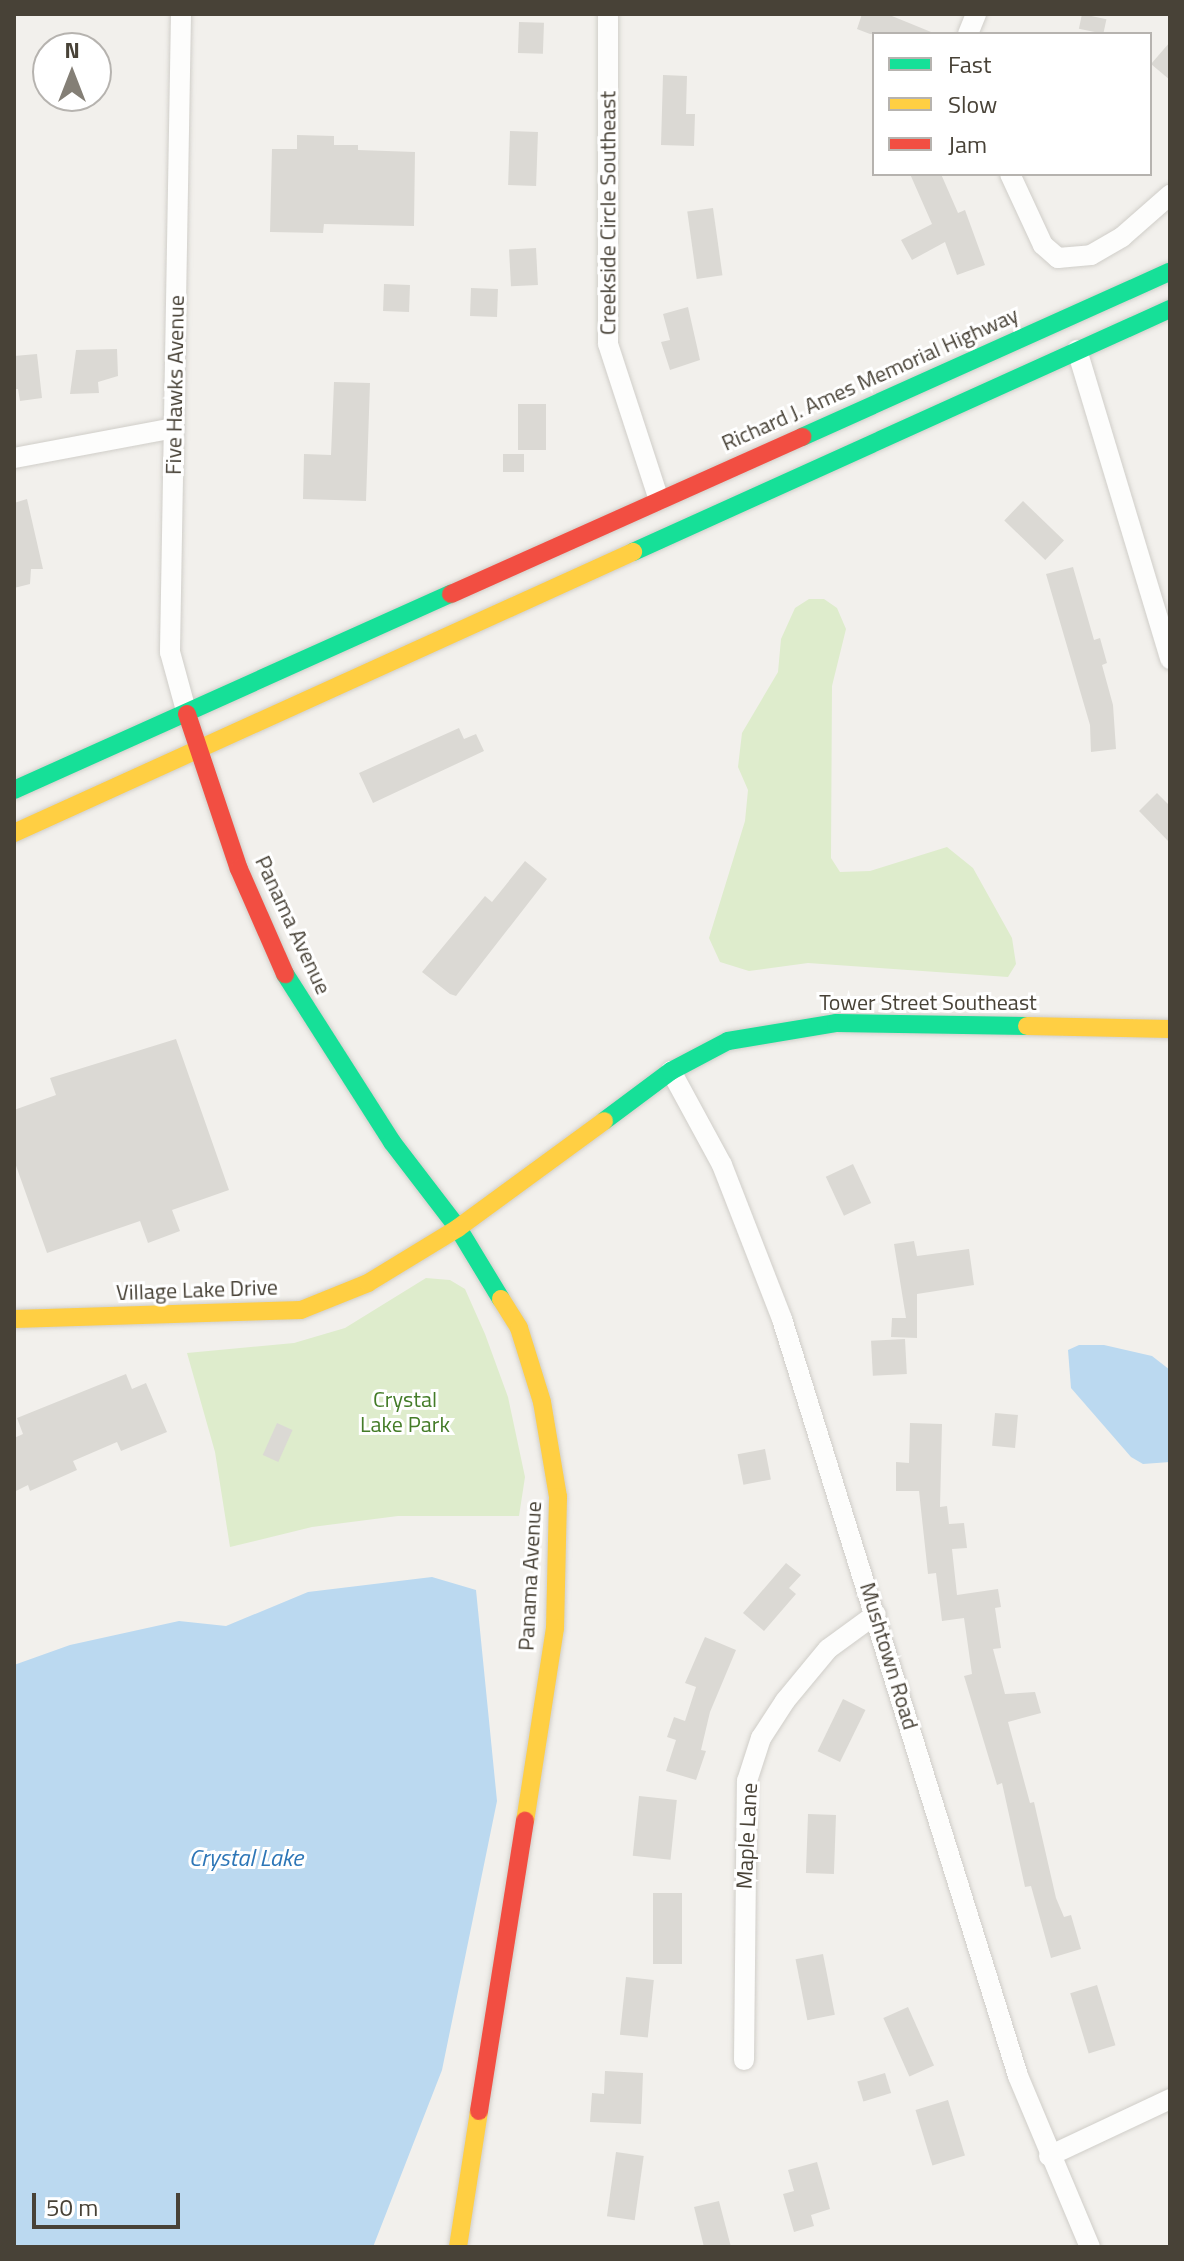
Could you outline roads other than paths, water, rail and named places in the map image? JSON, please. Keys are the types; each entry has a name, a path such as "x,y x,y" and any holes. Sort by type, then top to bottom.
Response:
{"main road":[{"name":"Richard J. Ames Memorial Highway","path":"14,790 1170,272"},
{"path":"14,833 199,752 1170,309"},
{"name":"Five Hawks Avenue","path":"187,714 199,752"},
{"name":"Panama Avenue","path":"199,752 239,869 292,989 392,1142 458,1228 519,1328 542,1402 558,1497 555,1628 458,2247"},
{"name":"Tower Street Southeast","path":"458,1228 671,1071 728,1041 836,1023 1170,1029"},
{"name":"Village Lake Drive","path":"14,1319 301,1310 368,1283 458,1228"}],"street":[{"name":"Five Hawks Avenue","path":"181,14 170,652 187,714"},
{"name":"Creekside Circle Southeast","path":"608,14 608,344 659,500"},
{"path":"1011,176 1043,245 1058,258 1091,255 1122,237 1170,195"},
{"path":"1077,350 1170,659"},
{"path":"14,458 174,428"},
{"name":"Mushtown Road","path":"671,1071 722,1165 782,1319 1018,2076 1049,2156 1090,2247"},
{"name":"Maple Lane","path":"744,2060 747,1781 761,1738 785,1701 828,1649 876,1614"},
{"path":"1049,2156 1170,2099"}],"water":[{"path":"1079,1345 1104,1345 1152,1356 1170,1370 1170,1462 1143,1464 1131,1457 1071,1388 1068,1350"},
{"name":"Crystal Lake","path":"432,1577 476,1590 497,1801 442,2070 373,2247 14,2247 14,1665 70,1645 179,1621 226,1626 308,1592"}],"park label":[{"name":"Crystal Lake Park","path":"405,1412"}]}
